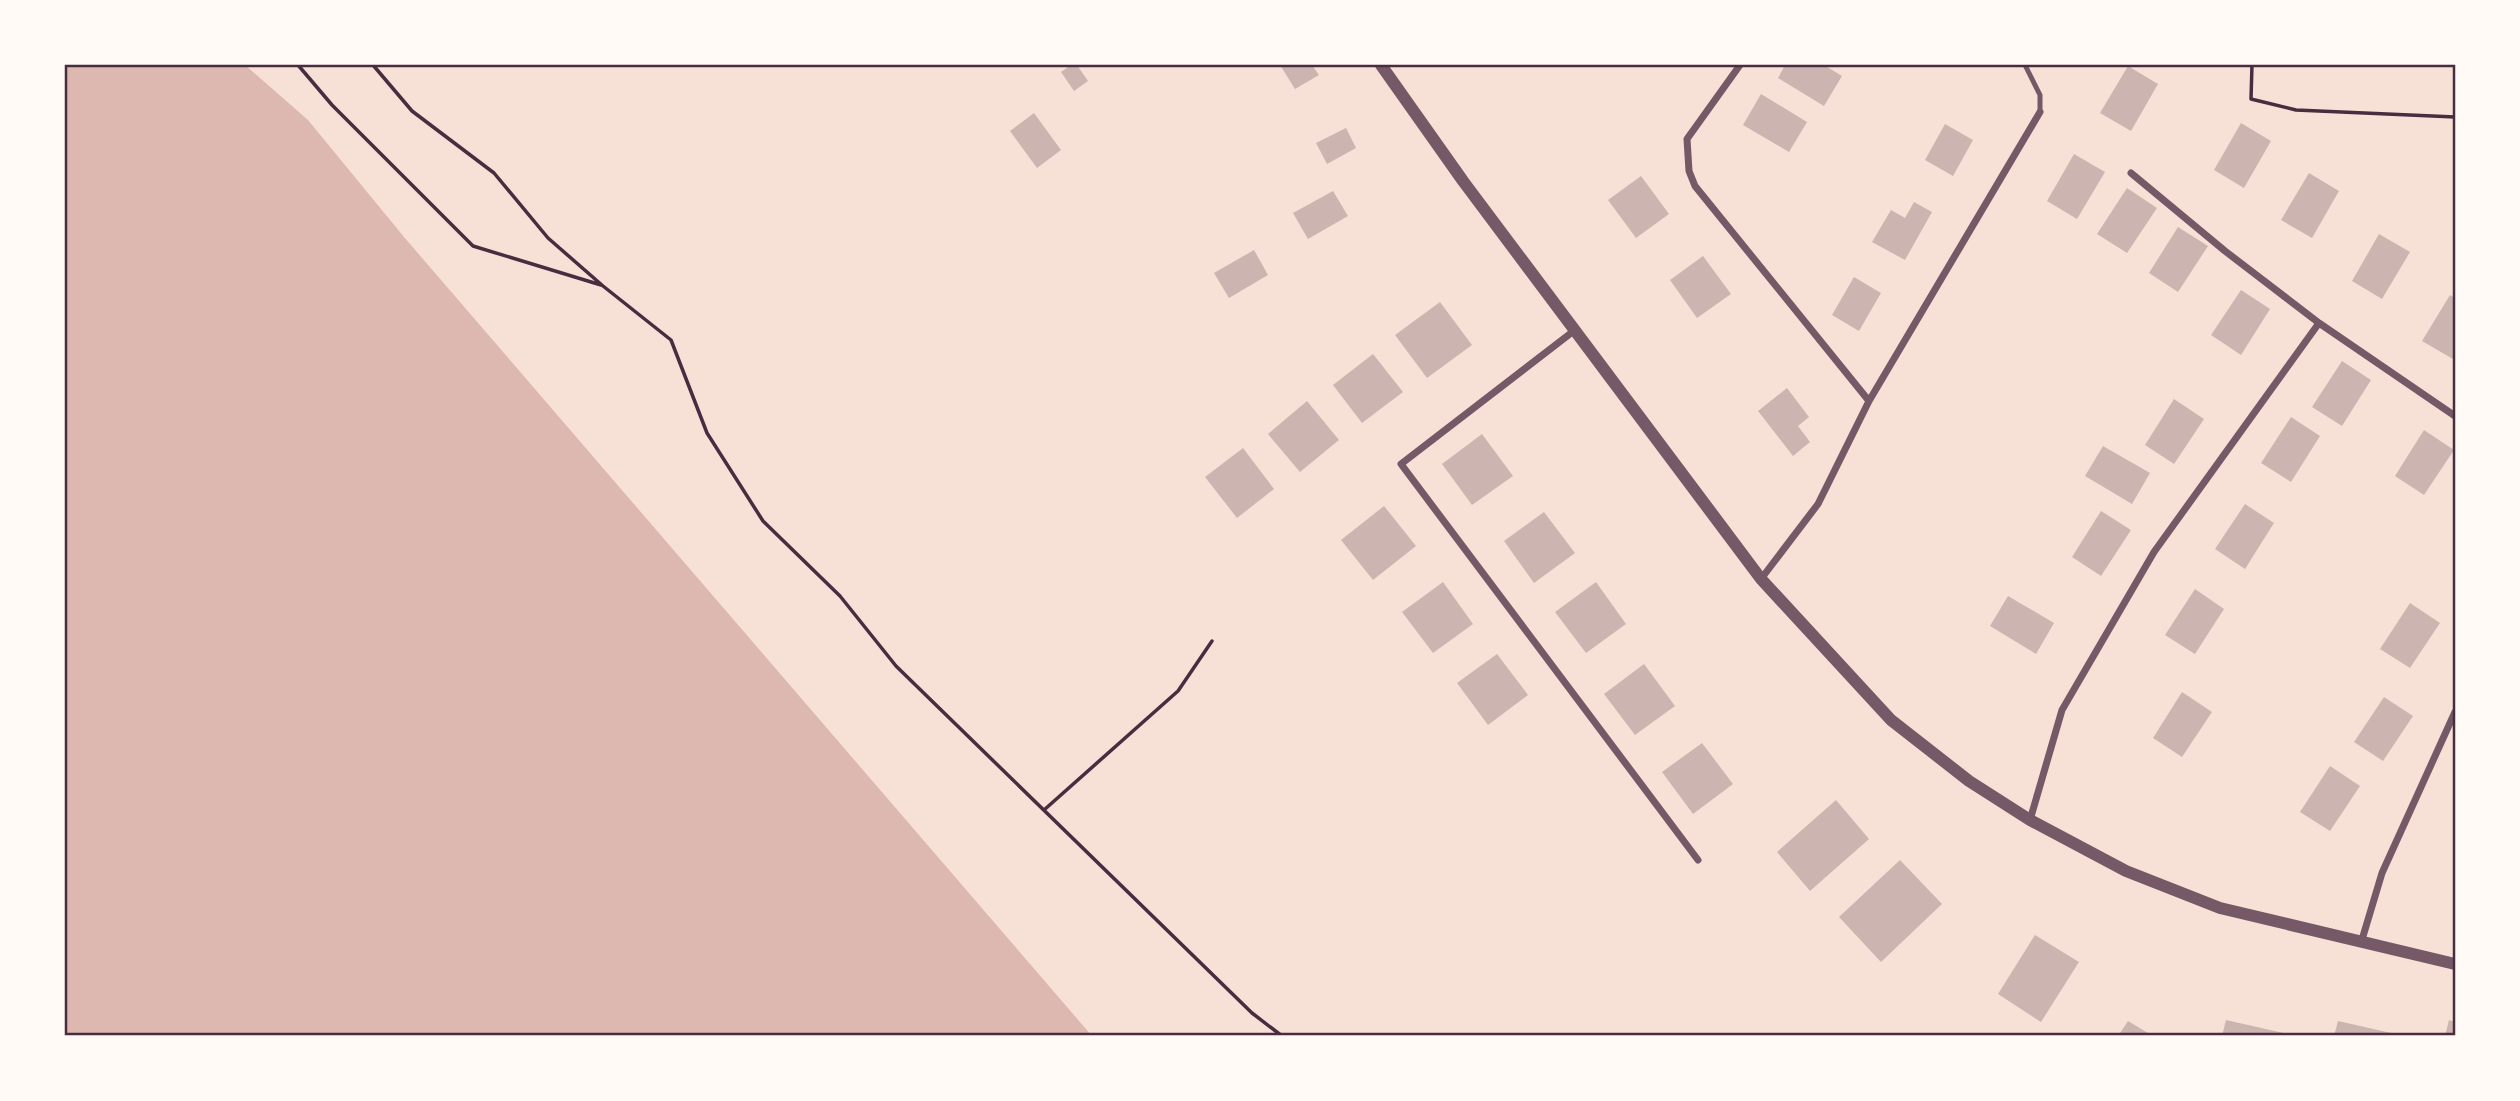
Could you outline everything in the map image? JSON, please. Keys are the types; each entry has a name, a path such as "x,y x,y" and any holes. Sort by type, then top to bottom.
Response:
{"street":[{"path":"1381,65 1463,181 1761,579 1891,720 1969,781 2031,821 2126,871 2220,908 2455,964"},
{"path":"1740,65 1687,139 1689,170 1695,186 1869,401"},
{"path":"1761,579 1818,504 1869,401 2040,112"},
{"path":"2131,173 2319,323 2455,416"},
{"path":"2031,821 2062,710 2068,699 2154,552 2319,323"},
{"path":"1575,330 1401,464 1698,860"},
{"path":"2361,943 2382,873 2455,712"}],"lane":[{"path":"2025,65 2040,95 2040,112"}],"path":[{"path":"298,65 332,105 473,246 603,286"},
{"path":"373,65 412,111 494,173 548,238 671,340 707,433 763,521 840,596 896,666 1252,1013 1282,1036"},
{"path":"2252,65 2251,99 2296,110 2455,117"},
{"path":"1044,810 1178,691 1212,641"}],"shaded area":[{"path":"65,65 245,65 308,120 404,237 1092,1036 65,1036"}],"building":[{"path":"1071,65 1077,65 1088,81 1074,91 1061,72"},
{"path":"1280,65 1312,65 1319,75 1295,89"},
{"path":"1785,65 1824,65 1842,76 1824,106 1778,78"},
{"path":"2128,66 2158,84 2131,131 2100,113"},
{"path":"1761,94 1807,122 1789,152 1743,125"},
{"path":"1034,113 1061,150 1037,168 1010,131"},
{"path":"2241,123 2271,141 2244,188 2214,170"},
{"path":"1945,124 1973,140 1953,176 1925,160"},
{"path":"1346,128 1356,148 1327,164 1316,143"},
{"path":"2074,154 2105,172 2077,219 2047,201"},
{"path":"2309,173 2339,191 2312,238 2281,220"},
{"path":"1641,176 1669,214 1636,238 1608,200"},
{"path":"2127,188 2157,208 2127,253 2097,234"},
{"path":"1333,191 1348,216 1308,239 1293,213"},
{"path":"1914,202 1932,212 1905,260 1872,242 1891,210 1905,218"},
{"path":"2178,227 2208,246 2178,292 2149,273"},
{"path":"2379,234 2410,252 2382,299 2352,281"},
{"path":"1254,250 1268,275 1229,298 1214,273"},
{"path":"1703,256 1731,294 1697,318 1670,280"},
{"path":"1854,277 1881,293 1859,331 1832,315"},
{"path":"2241,290 2270,309 2241,355 2211,335"},
{"path":"2450,295 2455,298 2453,359 2422,341"},
{"path":"1440,302 1472,345 1427,378 1395,335"},
{"path":"1373,354 1403,392 1362,423 1333,385"},
{"path":"2342,361 2371,380 2342,426 2312,407"},
{"path":"1787,388 1809,417 1798,426 1810,442 1793,456 1758,411"},
{"path":"2174,399 2204,419 2174,464 2145,445"},
{"path":"1307,401 1339,440 1300,472 1268,434"},
{"path":"2291,417 2320,436 2291,482 2261,463"},
{"path":"2424,430 2454,450 2424,495 2395,476"},
{"path":"1482,434 1513,476 1472,505 1442,464"},
{"path":"2103,446 2150,473 2132,504 2085,476"},
{"path":"1243,448 1274,489 1237,518 1205,477"},
{"path":"2245,504 2274,523 2245,569 2215,549"},
{"path":"1384,506 1416,546 1373,580 1341,540"},
{"path":"2101,511 2131,530 2101,576 2072,557"},
{"path":"1544,512 1575,553 1534,583 1504,541"},
{"path":"1443,582 1473,624 1433,653 1402,612"},
{"path":"1596,582 1626,624 1586,653 1555,612"},
{"path":"2195,589 2224,609 2195,654 2165,635"},
{"path":"2008,596 2054,623 2036,654 1990,626"},
{"path":"2410,603 2440,623 2410,668 2380,649"},
{"path":"1497,654 1528,695 1488,725 1457,683"},
{"path":"1644,664 1675,706 1635,735 1604,694"},
{"path":"2182,692 2212,712 2182,757 2153,738"},
{"path":"2384,697 2413,716 2383,761 2354,742"},
{"path":"1702,743 1733,784 1693,814 1662,772"},
{"path":"2330,766 2360,786 2330,831 2300,812"},
{"path":"1836,800 1869,839 1810,891 1777,852"},
{"path":"1900,860 1942,904 1881,962 1839,917"},
{"path":"2035,935 2079,962 2041,1022 1998,994"},
{"path":"2226,1020 2293,1035 2222,1036"},
{"path":"2449,1020 2455,1022 2455,1036 2445,1036"},
{"path":"2128,1021 2153,1036 2118,1036"},
{"path":"2338,1021 2400,1035 2400,1036 2334,1036"}]}
